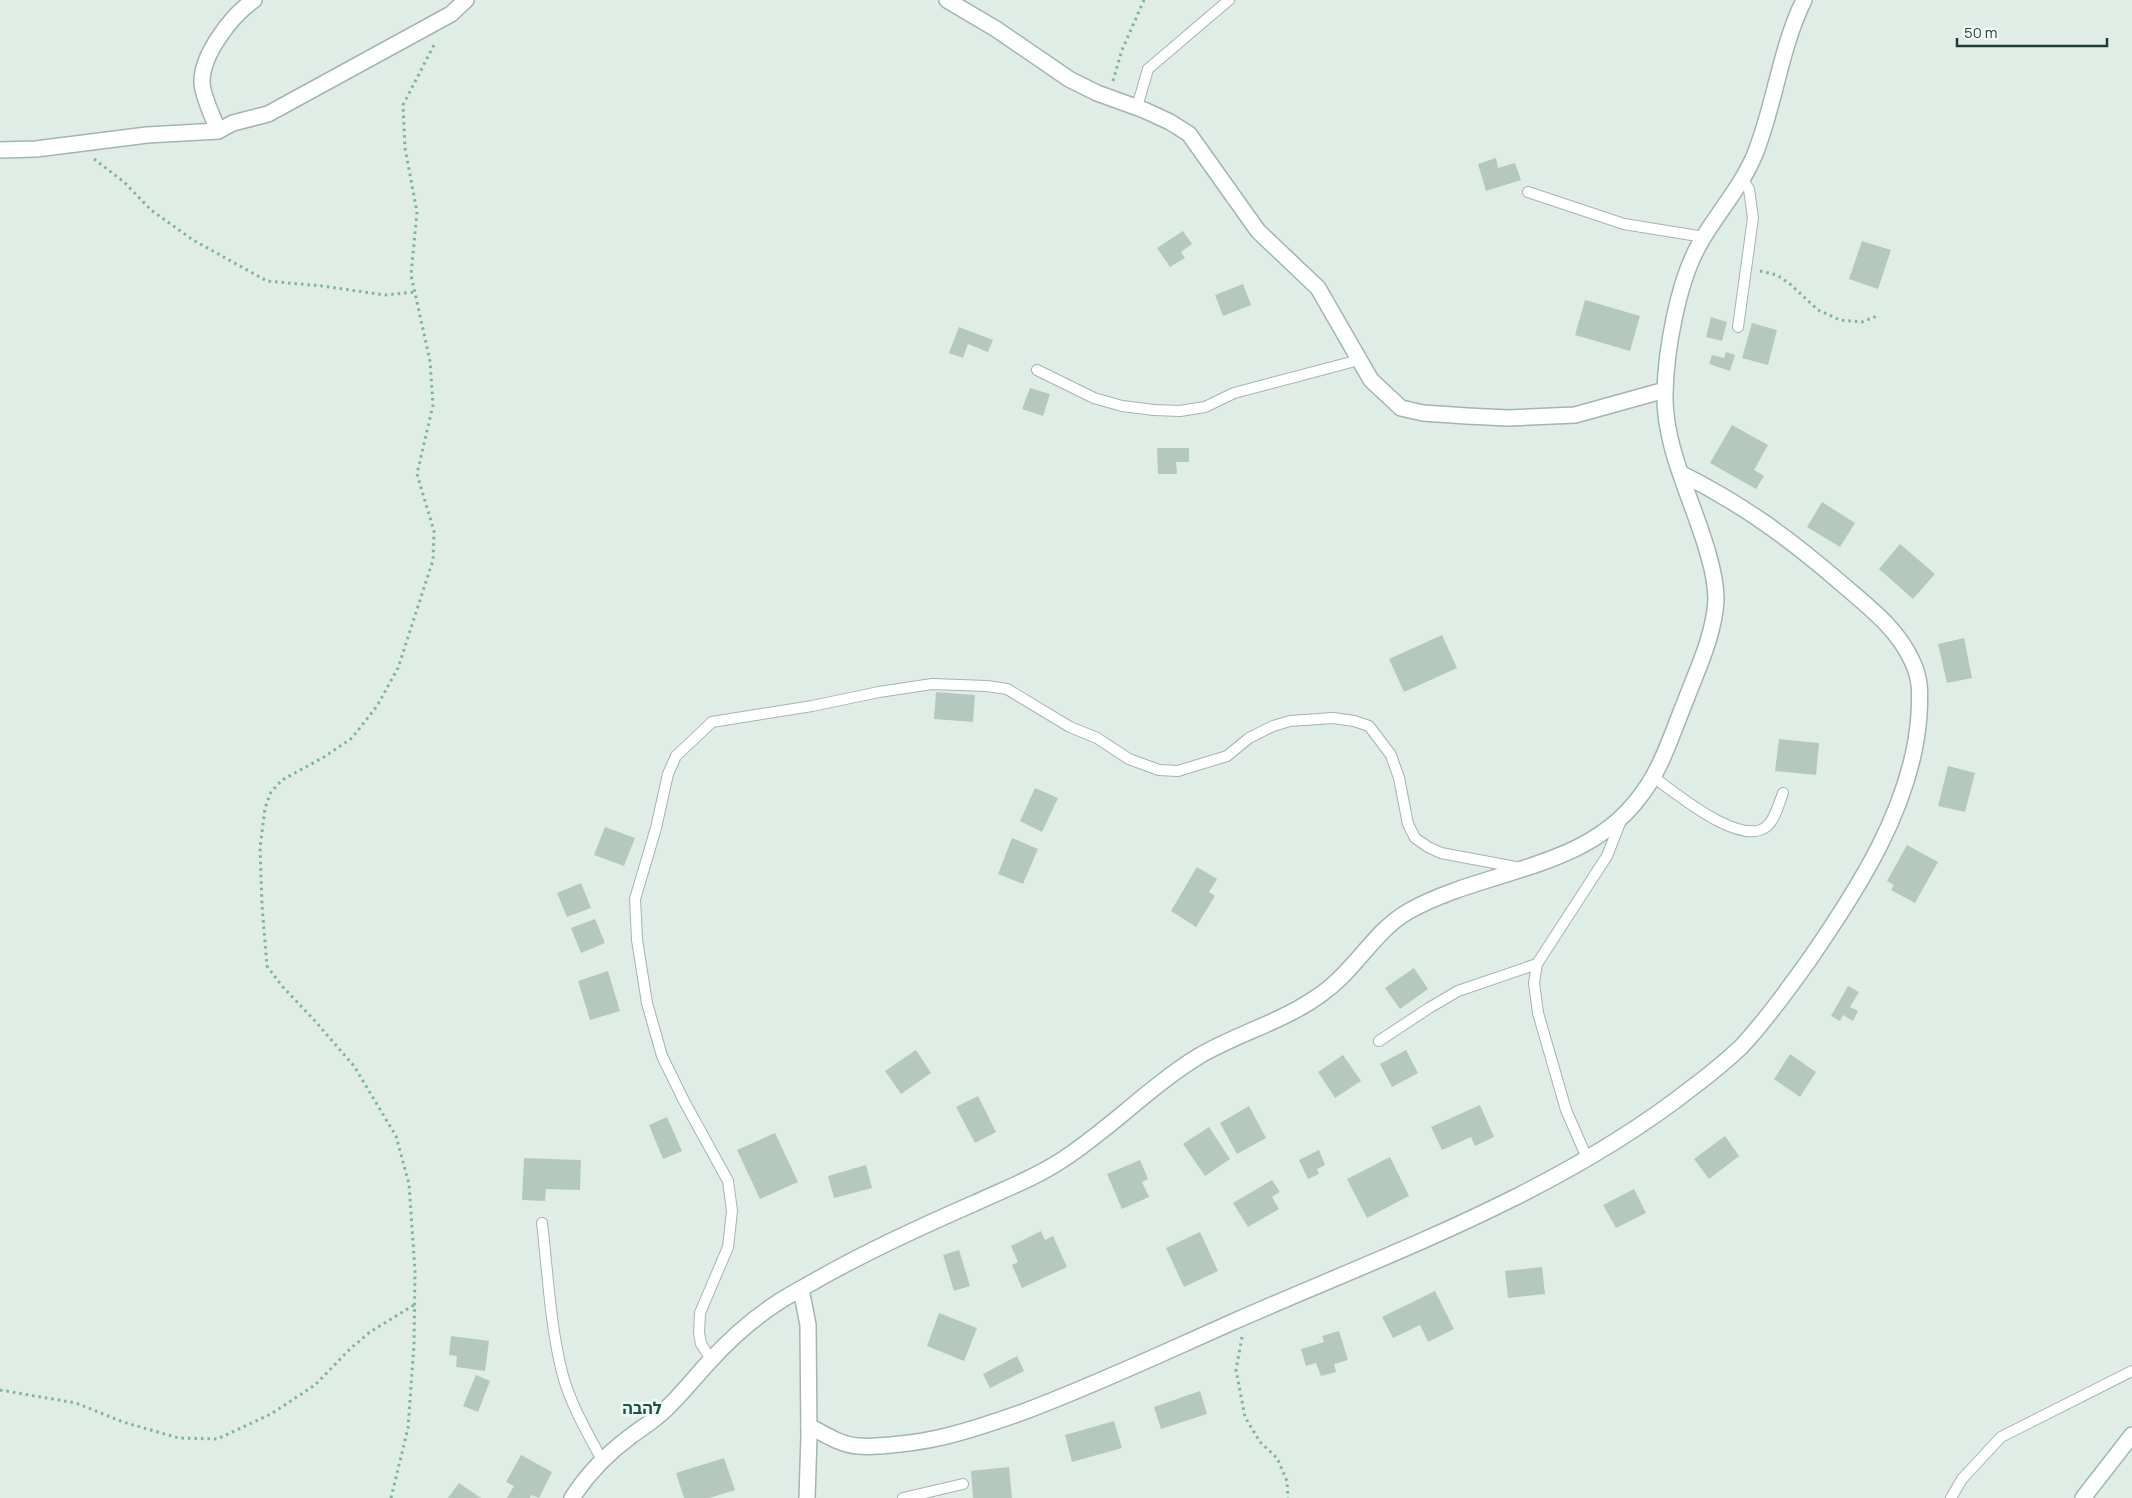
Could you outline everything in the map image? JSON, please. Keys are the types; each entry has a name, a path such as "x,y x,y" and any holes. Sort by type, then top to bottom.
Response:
{"street":[{"path":"218,131 202,85 202,69 210,52 227,27 254,0"},
{"path":"0,150 75,145 147,135 218,131 233,123 268,114 451,14 466,0"},
{"path":"947,0 996,29 1069,79 1170,122 1189,134 1258,231 1318,288 1371,380 1401,408 1423,413 1508,418 1575,415 1665,390"},
{"path":"572,1498 583,1481 602,1460 653,1421 711,1359 774,1305 885,1243 1019,1184 1054,1165 1081,1147 1181,1068 1206,1052 1267,1025 1319,997 1337,982 1379,935 1408,912 1475,883 1525,869 1587,844 1606,832 1638,800 1661,763 1707,646 1716,603 1715,583 1709,556 1671,443 1666,419 1665,390 1678,304 1689,268 1704,237 1742,180 1756,151 1788,38 1804,0"},
{"path":"809,1426 832,1438 858,1446 936,1439 993,1422 1071,1394 1445,1231 1550,1181 1649,1121 1696,1086 1740,1047 1782,998 1824,939 1863,878 1888,826 1908,775 1918,732 1920,691 1918,677 1902,642 1883,619 1791,540 1725,496 1682,474"},
{"path":"801,1289 808,1325 808,1498"},
{"path":"2083,1498 2132,1435"}],"lane":[{"path":"1136,107 1148,69 1229,0"},
{"path":"1738,327 1753,218 1749,189 1742,180"},
{"path":"1528,192 1624,224 1704,237"},
{"path":"1037,370 1094,398 1122,406 1180,411 1205,407 1234,393 1359,360"},
{"path":"711,1359 701,1344 699,1333 700,1313 728,1246 732,1211 728,1181 684,1101 662,1056 647,1003 637,940 635,899 656,828 668,774 676,756 712,722 932,684 987,686 1007,689 1070,727 1097,738 1129,759 1160,770 1178,770 1227,756 1249,738 1281,724 1310,718 1333,718 1354,721 1369,726 1381,739 1391,755 1399,778 1408,824 1415,838 1441,853 1525,869"},
{"path":"1653,777 1721,823 1752,832 1765,828 1772,820 1783,793"},
{"path":"1587,1158 1566,1110 1538,1012 1534,983 1537,964 1608,856 1622,818"},
{"path":"1379,1041 1458,991 1537,964"},
{"path":"542,1223 555,1333 564,1377 602,1460"},
{"path":"1951,1498 1962,1479 2001,1437 2132,1371"},
{"path":"903,1498 963,1484"}],"path":[{"path":"1108,96 1122,50 1144,0"},
{"path":"391,1498 408,1428 415,1271 409,1184 396,1136 354,1066 282,986 267,966 260,848 265,808 271,792 282,780 324,757 352,738 377,706 398,668 432,560 434,531 417,474 433,405 431,370 411,275 417,212 405,148 403,105 438,39"},
{"path":"75,145 124,182 150,210 193,240 267,282 322,286 385,295 415,292"},
{"path":"1746,267 1777,275 1790,284 1818,310 1840,320 1862,322 1877,316"},
{"path":"0,1390 76,1403 123,1422 178,1438 217,1439 271,1414 315,1385 350,1349 370,1332 414,1304"},
{"path":"1245,1317 1236,1370 1245,1417 1260,1442 1277,1458 1287,1481 1288,1498"}],"building":[{"path":"1496,158 1498,168 1515,163 1521,180 1486,191 1478,164"},
{"path":"1183,231 1192,244 1181,252 1185,258 1170,267 1157,248"},
{"path":"1862,241 1891,250 1878,289 1849,279"},
{"path":"1243,284 1251,305 1223,316 1215,295"},
{"path":"1585,300 1640,316 1630,351 1575,335"},
{"path":"1711,317 1727,322 1722,341 1706,337"},
{"path":"1752,323 1777,330 1768,365 1742,358"},
{"path":"959,327 993,340 988,352 968,344 963,358 949,353"},
{"path":"1726,352 1735,355 1730,371 1709,364 1712,355 1724,358"},
{"path":"1030,388 1050,394 1043,416 1022,409"},
{"path":"1732,425 1768,445 1754,470 1764,476 1756,489 1710,463"},
{"path":"1157,448 1189,448 1189,462 1176,462 1177,474 1158,474"},
{"path":"1822,502 1855,523 1840,547 1807,527"},
{"path":"1900,544 1935,574 1913,599 1879,569"},
{"path":"1442,635 1457,668 1404,692 1389,659"},
{"path":"1964,638 1972,678 1947,683 1938,644"},
{"path":"936,692 975,695 973,722 934,719"},
{"path":"1779,739 1819,743 1816,775 1775,771"},
{"path":"1948,766 1975,773 1965,812 1938,806"},
{"path":"1035,788 1058,798 1042,832 1020,821"},
{"path":"605,827 635,838 624,866 594,855"},
{"path":"1012,838 1038,849 1023,884 998,874"},
{"path":"1907,845 1938,862 1915,903 1891,890 1894,885 1887,881"},
{"path":"1197,867 1217,879 1209,892 1215,896 1196,927 1171,911"},
{"path":"581,883 591,908 567,917 557,893"},
{"path":"595,919 605,943 581,953 571,928"},
{"path":"1414,968 1428,989 1400,1009 1385,988"},
{"path":"608,971 620,1011 590,1020 578,981"},
{"path":"1848,986 1859,992 1850,1007 1858,1011 1853,1021 1843,1015 1840,1021 1831,1016"},
{"path":"916,1050 931,1073 901,1094 885,1071"},
{"path":"1406,1050 1418,1073 1392,1087 1380,1064"},
{"path":"1790,1054 1816,1072 1800,1097 1774,1079"},
{"path":"1343,1055 1361,1081 1335,1098 1318,1072"},
{"path":"978,1096 996,1132 975,1143 956,1107"},
{"path":"1480,1105 1494,1137 1475,1146 1471,1137 1442,1150 1431,1127"},
{"path":"1249,1106 1266,1138 1237,1154 1220,1123"},
{"path":"667,1117 682,1151 663,1159 649,1125"},
{"path":"1209,1127 1230,1159 1205,1176 1183,1144"},
{"path":"775,1133 798,1182 760,1199 737,1150"},
{"path":"1725,1136 1739,1156 1709,1179 1694,1159"},
{"path":"1319,1150 1325,1165 1317,1169 1319,1174 1308,1179 1299,1160"},
{"path":"1390,1157 1409,1196 1367,1218 1347,1179"},
{"path":"524,1158 581,1160 580,1190 546,1189 545,1201 522,1200"},
{"path":"1140,1160 1148,1179 1142,1182 1149,1197 1122,1209 1107,1174"},
{"path":"866,1165 872,1188 834,1198 828,1176"},
{"path":"1272,1180 1280,1192 1272,1197 1279,1209 1248,1227 1233,1203"},
{"path":"1634,1189 1646,1213 1616,1228 1603,1205"},
{"path":"1041,1231 1045,1240 1053,1236 1067,1267 1022,1288 1012,1265 1018,1262 1011,1246"},
{"path":"1200,1232 1218,1271 1184,1287 1166,1248"},
{"path":"959,1250 970,1286 954,1291 943,1255"},
{"path":"1542,1267 1545,1294 1508,1298 1505,1271"},
{"path":"1435,1291 1454,1329 1428,1342 1420,1325 1393,1338 1382,1317"},
{"path":"939,1313 977,1328 964,1361 927,1346"},
{"path":"1339,1331 1348,1360 1334,1364 1336,1372 1321,1376 1316,1363 1306,1366 1301,1349 1324,1342 1322,1336"},
{"path":"451,1336 489,1341 485,1371 456,1367 457,1356 449,1355"},
{"path":"1017,1356 1024,1371 990,1388 983,1374"},
{"path":"476,1375 490,1381 478,1412 463,1406"},
{"path":"1200,1391 1207,1414 1161,1429 1154,1407"},
{"path":"1114,1421 1122,1448 1072,1462 1065,1435"},
{"path":"521,1455 552,1472 539,1498 531,1495 530,1498 507,1498 514,1486 506,1482"},
{"path":"724,1458 735,1490 709,1498 684,1498 676,1473"},
{"path":"1009,1467 1012,1498 973,1498 971,1471"},
{"path":"459,1483 481,1498 448,1498"}],"district":[{"name":"להבה","path":"642,1408"}]}
